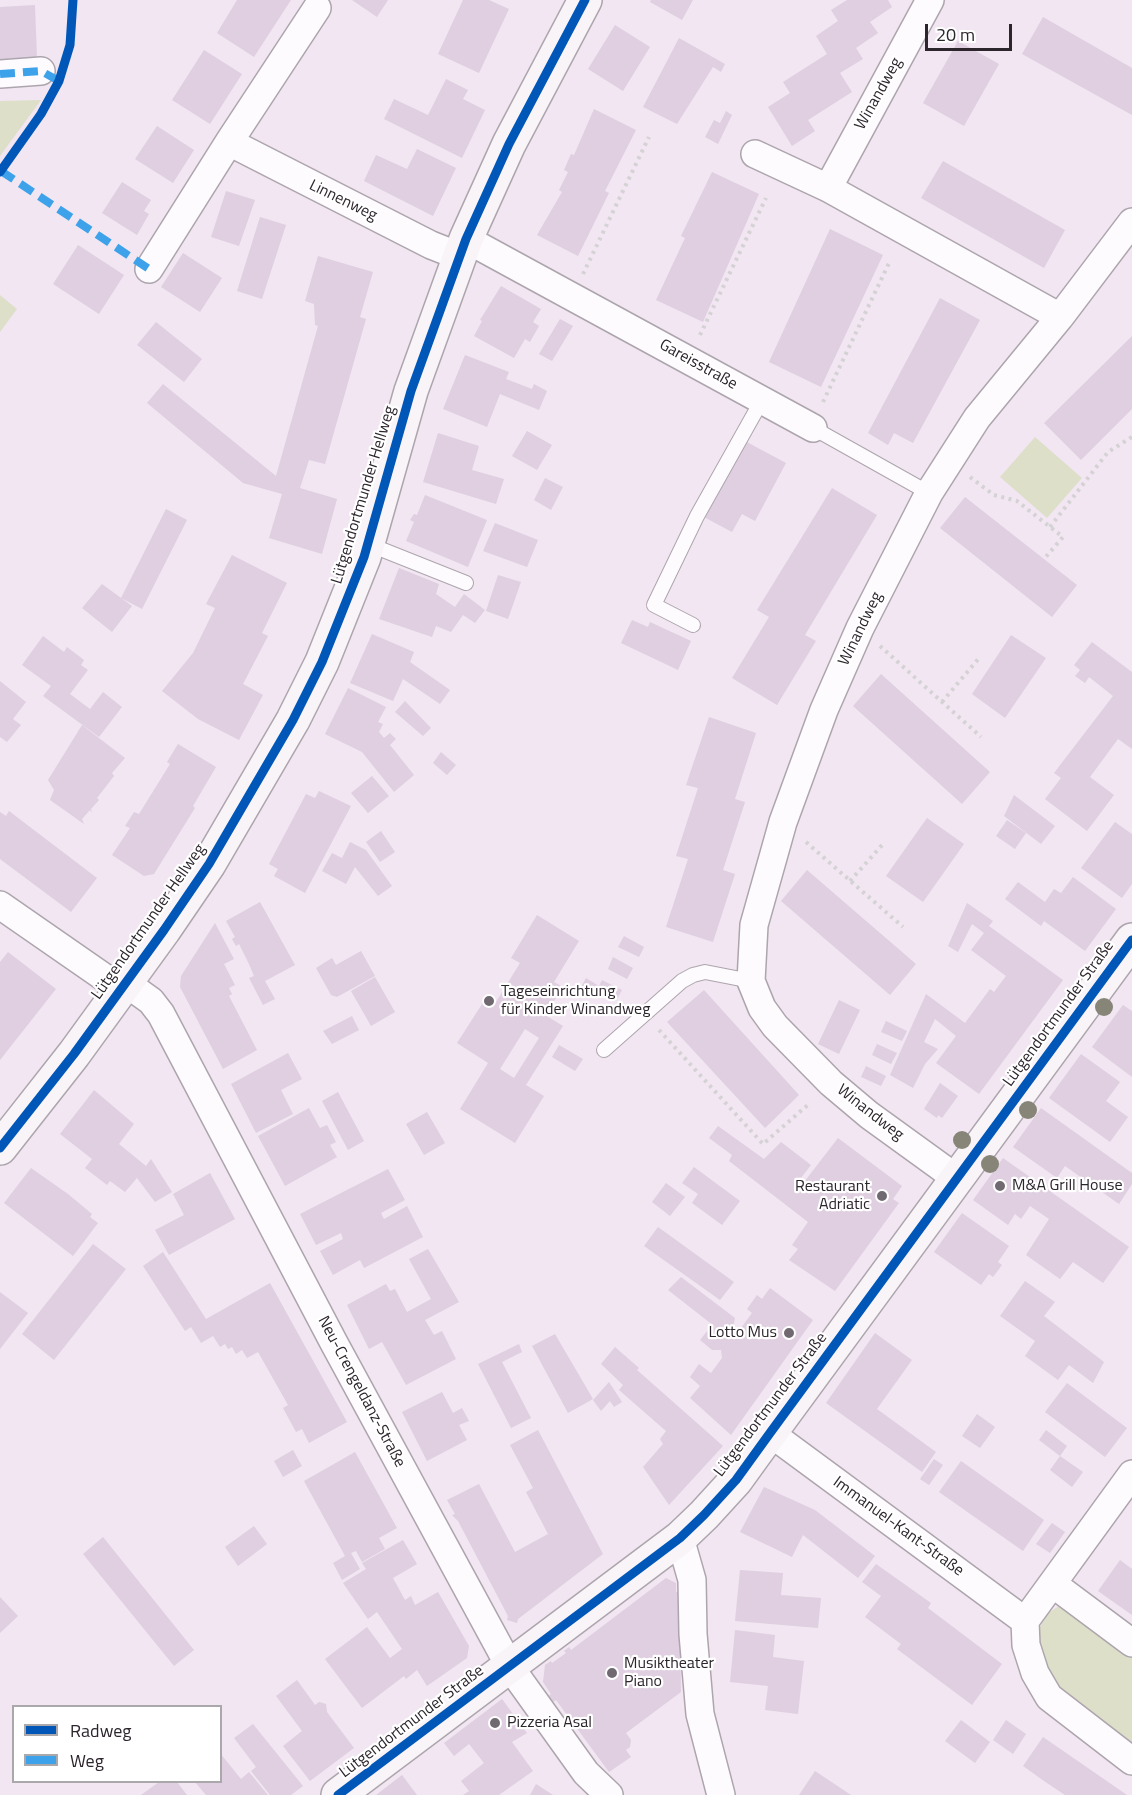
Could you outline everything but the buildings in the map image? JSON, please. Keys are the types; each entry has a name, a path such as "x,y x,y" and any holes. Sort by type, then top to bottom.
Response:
{"main road":[{"name":"Lütgendortmunder Hellweg","path":"0,1148 124,986 209,864 293,720 322,662 368,544 411,392 463,247 509,144 585,0"},
{"name":"Lütgendortmunder Straße","path":"338,1795 680,1538 722,1496 1132,940"}],"street":[{"name":"Winandweg","path":"828,188 930,0"},
{"path":"149,269 317,9"},
{"path":"0,74 41,71"},
{"name":"Linnenweg","path":"229,142 431,245 463,247"},
{"path":"755,154 828,188 1060,317"},
{"name":"Winandweg","path":"956,1178 869,1115 831,1083 775,1026 762,1008 751,981 754,925 783,822 824,710 860,628 929,493 977,418 1128,238"},
{"name":"Gareisstraße","path":"463,247 573,296 812,427"},
{"name":"Lütgendortmunder Hellweg","path":"0,905 124,986"},
{"name":"Neu-Crengeldanz-Straße","path":"124,986 151,1001 161,1014 334,1343 510,1667 586,1773 609,1795"},
{"name":"Immanuel-Kant-Straße","path":"770,1433 1025,1621"},
{"path":"1132,1474 1025,1621 1026,1645 1035,1673 1049,1697 1132,1761"},
{"path":"680,1538 693,1580 693,1634 700,1714 720,1794"},
{"path":"1053,1584 1132,1643"}],"lane":[{"path":"693,625 654,604 697,516 762,400"},
{"name":"Gareisstraße","path":"812,427 929,493"},
{"path":"368,544 466,583"},
{"path":"604,1050 682,981 693,975 705,972 751,981"}],"path":[{"path":"573,296 649,137"},
{"path":"688,360 766,198"},
{"path":"812,427 889,263"},
{"path":"1050,527 1108,452 1132,437"},
{"path":"989,491 1017,501 1063,537 1044,559"},
{"path":"860,628 981,737"},
{"path":"942,702 980,657"},
{"path":"783,822 903,927"},
{"path":"850,881 883,844"},
{"path":"644,1014 763,1144 797,1116 831,1083"}],"green space":[{"path":"41,100 0,156 0,101"},
{"path":"0,295 17,309 0,332"},
{"path":"1035,437 1082,478 1047,518 1000,477"},
{"path":"1059,1606 1076,1611 1132,1653 1132,1753 1057,1695 1035,1652 1039,1629 1048,1613"}],"marked path":[{"path":"0,74 41,71 59,81"},
{"path":"1,171 149,269"}],"cycle path":[{"path":"0,172 41,114 59,81 70,45 73,0"},
{"path":"0,1148 74,1054 164,930 209,864 293,720 322,662 364,557 411,391 466,239 509,144 585,0"},
{"path":"338,1795 680,1538 704,1515 736,1480 1132,940"}],"place":[{"name":"Tageseinrichtung für Kinder Winandweg","path":"489,1001"},
{"name":"M&A Grill House","path":"1000,1186"},
{"name":"Restaurant Adriatic","path":"882,1196"},
{"name":"Lotto Mus","path":"789,1333"},
{"name":"Musiktheater Piano","path":"612,1673"},
{"name":"Pizzeria Asal","path":"495,1723"}]}
